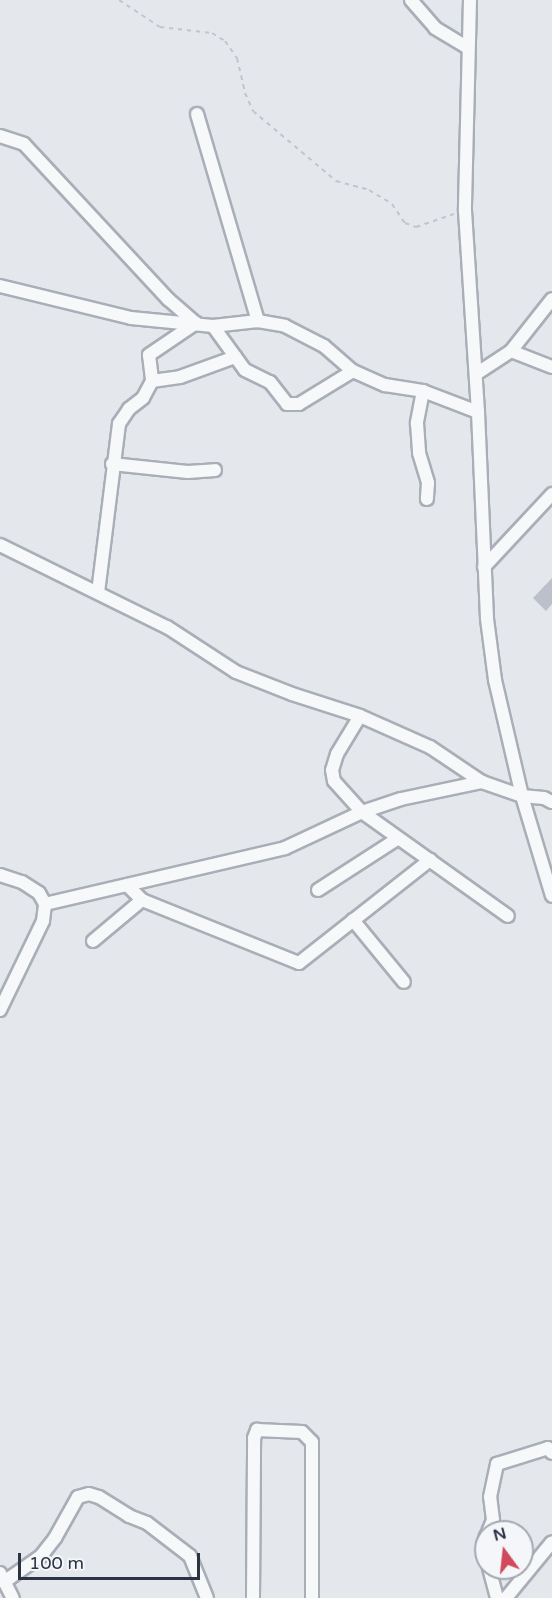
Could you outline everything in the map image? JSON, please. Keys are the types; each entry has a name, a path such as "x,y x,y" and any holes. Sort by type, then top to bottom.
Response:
{"street":[{"path":"411,0 435,28 468,48"},
{"path":"470,0 465,211 476,374 484,567 495,680 522,796 551,892"},
{"path":"196,114 258,321"},
{"path":"0,136 24,144 168,299 196,323"},
{"path":"0,286 131,318 213,326 258,321 285,326 324,346 353,371 385,385 423,391 478,412"},
{"path":"476,374 511,351 552,299"},
{"path":"98,592 112,464 119,424 129,409 143,398 152,381 149,356 196,323"},
{"path":"213,326 245,370 270,382 282,400 294,405 353,371"},
{"path":"511,351 552,367"},
{"path":"152,381 180,377 235,357"},
{"path":"423,391 417,423 419,453 428,483 427,499"},
{"path":"112,464 188,472 215,470"},
{"path":"484,567 552,494"},
{"path":"0,545 167,627 236,672 292,694 360,716 430,747 482,782 522,796 549,797"},
{"path":"360,716 337,754 332,770 334,782 363,812 381,823 397,839 508,916"},
{"path":"45,904 296,845 321,830 363,812 402,799 482,782"},
{"path":"318,890 397,839"},
{"path":"127,885 142,900 294,963 302,962 353,920 386,897 429,860"},
{"path":"0,875 22,882 39,893 45,904 43,921 0,1010"},
{"path":"93,941 142,900"},
{"path":"353,920 404,982"},
{"path":"254,1598 254,1457 257,1430 305,1433 312,1442 312,1598"},
{"path":"493,1520 490,1497 497,1464 548,1448 552,1453"},
{"path":"13,1598 2,1577 41,1556 55,1538 78,1497 89,1494 147,1523 190,1556 207,1598"},
{"path":"506,1598 552,1542"},
{"path":"492,1580 497,1598"}],"path":[{"path":"119,0 160,27 212,33 225,41 237,58 245,93 253,111 336,181 369,190 392,204 405,223 416,227 465,211"}],"building":[{"path":"552,578 552,604 546,611 533,598"}]}
